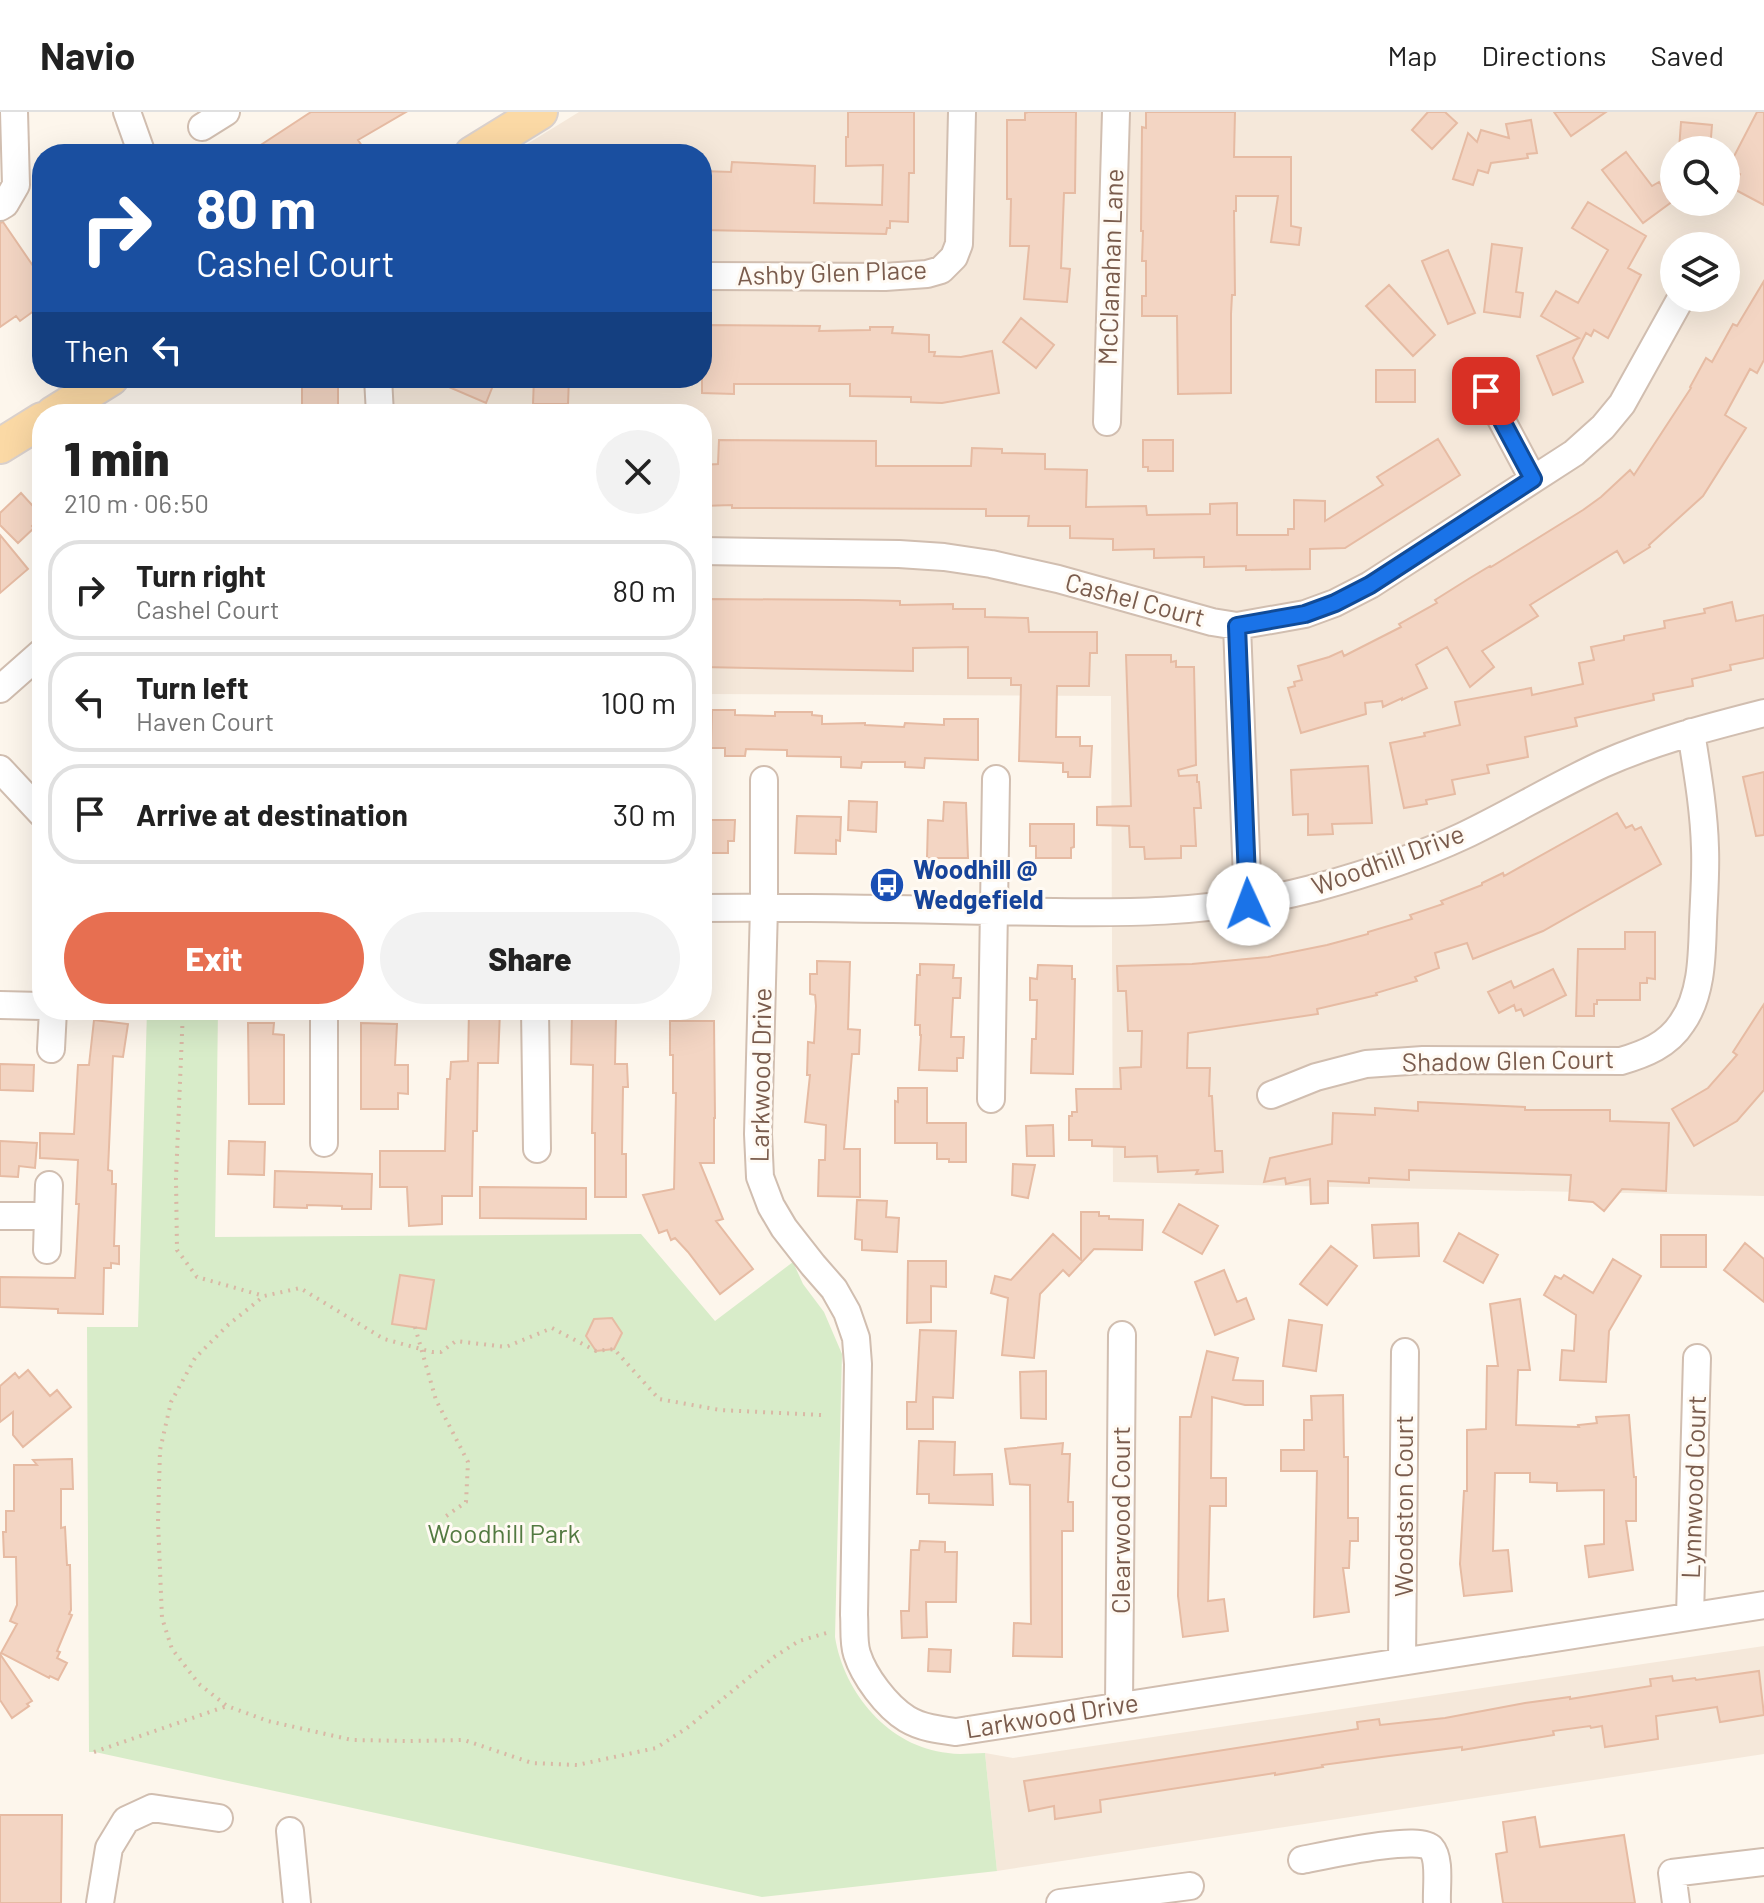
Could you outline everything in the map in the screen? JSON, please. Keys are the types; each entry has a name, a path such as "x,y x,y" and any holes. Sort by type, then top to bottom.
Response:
{"main road":[{"path":"488,144 540,112"},
{"path":"69,404 95,388"},
{"path":"0,446 32,426"}],"street":[{"path":"0,207 16,185 14,112"},
{"path":"127,112 138,144"},
{"path":"202,127 226,112"},
{"name":"Ashby Glen Place","path":"712,276 885,277 941,270 954,257 959,244 962,112"},
{"name":"McClanahan Lane","path":"1107,422 1116,112"},
{"name":"Cashel Court","path":"712,551 944,557 1058,579 1212,622 1237,626 1305,614 1370,585 1574,453 1603,427 1622,404 1673,312"},
{"path":"1486,391 1533,479"},
{"path":"1237,626 1248,904"},
{"path":"0,689 32,661"},
{"name":"Woodhill Drive","path":"712,908 1089,914 1193,910 1248,904 1313,889 1406,860 1463,836 1604,764 1691,732 1764,713"},
{"name":"Shadow Glen Court","path":"1271,1095 1316,1077 1366,1064 1423,1060 1621,1061 1643,1055 1665,1042 1683,1023 1696,995 1702,951 1705,849 1703,812 1691,732"},
{"path":"0,769 32,803"},
{"path":"991,1099 996,779"},
{"name":"Larkwood Drive","path":"764,780 758,1134 760,1177 771,1206 791,1238 834,1289 847,1312 856,1338 856,1651 867,1677 907,1719 934,1729 956,1732 1764,1605"},
{"path":"0,1005 32,1006"},
{"path":"51,1049 52,1020"},
{"path":"324,1020 324,1143"},
{"path":"535,1020 537,1149"},
{"path":"47,1250 49,1185"},
{"path":"0,1216 48,1216"},
{"name":"Clearwood Court","path":"1119,1706 1122,1335"},
{"name":"Woodston Court","path":"1402,1661 1405,1352"},
{"name":"Lynnwood Court","path":"1690,1616 1697,1358"},
{"path":"100,1903 109,1848 126,1820 152,1808 219,1818"},
{"path":"290,1831 297,1903"},
{"path":"1302,1860 1402,1842 1423,1842 1431,1847 1437,1860 1437,1903"},
{"path":"1676,1903 1672,1873 1764,1862"},
{"path":"1060,1903 1190,1886"}],"path":[{"path":"183,1020 176,1178 177,1250 197,1277 264,1296"},
{"path":"821,1415 720,1410 659,1399 614,1349 596,1351 552,1328 506,1347 456,1341 441,1352 432,1352 384,1339 300,1288 264,1296 228,1325 195,1358 171,1402 160,1450 158,1522 162,1618 172,1649 199,1684 227,1706 268,1721 352,1740 464,1740 532,1763 577,1765 656,1748 687,1728 764,1665 799,1641 854,1625"},
{"path":"415,1327 436,1400 468,1462 466,1502 442,1519"},
{"path":"94,1752 227,1706"}],"shaded area":[{"path":"579,112 1764,112 1764,1196 1113,1182 1111,696 712,694 712,404 385,404 385,388 712,388 712,144 527,144"},
{"path":"1764,1646 1764,1754 997,1871 985,1753 1013,1758"}],"green space":[{"name":"Woodhill Park","path":"147,1020 218,1020 215,1237 641,1234 715,1321 793,1262 803,1284 824,1312 842,1354 835,1637 840,1658 859,1697 873,1714 907,1740 927,1749 953,1754 985,1753 997,1871 762,1897 89,1752 87,1327 138,1327"}],"building":[{"path":"311,112 406,112 358,140 361,144 262,144"},
{"path":"848,112 914,112 914,173 909,173 908,222 890,221 886,234 712,230 712,171 731,172 732,162 815,166 814,203 882,205 883,165 846,166"},
{"path":"1076,112 1075,193 1064,193 1061,268 1070,269 1067,302 1024,299 1029,246 1010,246 1007,120 1025,120 1025,113"},
{"path":"1146,112 1235,112 1234,157 1291,157 1291,226 1301,228 1299,245 1271,242 1278,196 1236,196 1231,393 1178,394 1177,316 1142,316 1142,296 1146,296 1146,261 1142,261 1141,231 1142,127 1146,128"},
{"path":"1428,112 1445,112 1457,123 1432,149 1412,130"},
{"path":"1554,112 1606,112 1571,136"},
{"path":"1757,112 1764,112 1764,205 1740,192 1740,145"},
{"path":"1531,120 1537,153 1527,154 1528,158 1491,163 1488,173 1478,170 1473,185 1453,179 1468,133 1477,142 1481,130 1509,138 1506,124"},
{"path":"1681,122 1712,125 1711,136 1680,136"},
{"path":"1626,152 1652,186 1660,183 1660,211 1643,223 1602,170"},
{"path":"1588,202 1646,236 1628,268 1641,275 1608,338 1594,330 1591,336 1586,333 1573,358 1583,382 1553,395 1537,356 1579,338 1541,316 1556,291 1578,303 1608,250 1572,228"},
{"path":"3,222 32,264 32,312 20,321 16,316 0,327 0,223"},
{"path":"1492,244 1522,248 1516,292 1523,293 1520,317 1484,312"},
{"path":"1448,250 1475,313 1448,324 1422,261"},
{"path":"1764,281 1764,360 1757,373 1750,369 1725,415 1746,428 1703,496 1650,547 1624,563 1617,551 1530,605 1538,616 1482,651 1494,667 1470,687 1447,647 1416,665 1427,688 1383,707 1382,701 1365,703 1366,714 1301,733 1288,688 1302,680 1298,666 1342,651 1344,656 1401,627 1399,624 1437,603 1435,600 1583,510 1630,470 1634,475 1691,388 1706,358 1712,362 1733,324 1737,326"},
{"path":"1389,285 1435,335 1413,356 1366,306"},
{"path":"1021,318 1054,345 1036,368 1003,342"},
{"path":"712,325 820,326 819,331 893,327 892,333 929,335 929,352 935,352 934,356 961,357 992,351 999,393 942,403 911,402 911,397 850,396 850,384 734,384 734,394 702,393 702,388 712,388"},
{"path":"1376,370 1415,370 1415,402 1376,402"},
{"path":"302,388 338,388 338,404 302,404"},
{"path":"451,388 492,388 486,403"},
{"path":"534,388 569,388 568,404 533,404"},
{"path":"1438,439 1460,475 1345,548 1310,549 1310,569 1246,570 1246,566 1204,567 1204,557 1154,558 1154,549 1113,550 1113,539 1070,538 1070,526 1028,526 1029,516 986,516 986,509 712,506 712,464 718,464 719,440 876,441 876,466 971,466 972,448 1002,449 1002,453 1045,454 1045,469 1087,470 1086,507 1146,506 1147,515 1210,514 1210,504 1237,503 1237,535 1288,535 1288,529 1294,529 1294,500 1325,501 1325,521 1383,485 1377,477"},
{"path":"1143,440 1173,440 1173,471 1148,471 1148,467 1143,467"},
{"path":"21,493 32,505 32,530 18,543 0,525 0,513"},
{"path":"0,535 28,569 0,593"},
{"path":"712,599 953,604 953,609 985,609 985,617 1028,618 1029,632 1097,632 1097,653 1090,653 1089,686 1057,686 1056,737 1080,737 1080,746 1092,746 1090,777 1068,777 1068,772 1063,772 1063,763 1019,761 1021,685 1011,685 1011,678 968,678 968,647 913,648 913,671 712,667"},
{"path":"1732,602 1736,621 1764,615 1764,658 1730,665 1731,670 1692,679 1693,686 1653,694 1654,700 1575,718 1577,726 1525,737 1528,757 1487,765 1489,773 1452,780 1455,794 1404,808 1390,743 1460,725 1455,702 1531,688 1532,695 1583,684 1579,663 1594,660 1591,647 1624,640 1624,636 1665,628 1664,621 1705,613 1704,609"},
{"path":"1126,655 1171,655 1171,662 1176,661 1176,667 1194,667 1196,765 1178,770 1179,776 1197,775 1201,808 1194,808 1196,846 1181,846 1181,858 1145,859 1144,847 1130,847 1129,826 1097,825 1097,807 1131,806"},
{"path":"712,710 735,710 735,715 775,716 775,712 812,712 812,715 822,716 822,724 865,723 904,727 905,723 944,725 944,719 978,719 978,760 925,758 924,768 905,767 905,762 862,762 861,768 841,767 841,757 787,756 787,750 746,749 745,756 725,756 725,748 712,748"},
{"path":"1368,766 1372,823 1332,824 1333,834 1308,835 1308,814 1293,815 1291,770"},
{"path":"1764,772 1764,835 1756,836 1743,777"},
{"path":"849,801 877,802 876,832 848,830"},
{"path":"944,802 966,803 968,858 927,858 928,820 943,821"},
{"path":"1617,813 1626,828 1632,825 1635,830 1641,827 1661,864 1543,931 1473,959 1467,943 1435,953 1439,968 1415,977 1417,981 1377,995 1317,1009 1318,1014 1188,1033 1187,1068 1210,1068 1209,1096 1212,1096 1215,1151 1222,1151 1223,1172 1158,1172 1157,1156 1125,1157 1125,1147 1092,1146 1092,1140 1069,1140 1069,1116 1077,1112 1076,1089 1121,1089 1120,1068 1141,1067 1142,1031 1128,1031 1126,991 1118,991 1117,966 1192,964 1268,957 1368,934 1412,919 1410,915 1443,904 1441,901 1503,873 1504,876"},
{"path":"797,816 841,817 836,854 795,853"},
{"path":"712,820 735,820 734,841 728,841 728,853 712,853"},
{"path":"1030,824 1074,824 1071,858 1036,858 1036,846 1030,846"},
{"path":"1625,932 1655,932 1655,979 1647,978 1647,983 1640,983 1640,1000 1597,1000 1594,1016 1576,1016 1578,949 1625,949"},
{"path":"817,961 850,962 848,1029 860,1030 859,1054 852,1054 844,1149 860,1149 860,1197 818,1196 819,1160 825,1160 826,1125 805,1122 810,1075 807,1075 808,1042 814,1043 816,1006 815,995 810,994 810,974 817,974"},
{"path":"920,964 954,965 953,978 961,978 960,998 953,998 951,1037 964,1037 963,1058 957,1058 957,1071 919,1070 921,1035 920,1025 915,1025"},
{"path":"1038,965 1072,966 1072,979 1075,979 1073,1074 1031,1073 1037,1000 1030,1000 1030,978 1037,979"},
{"path":"1553,969 1566,995 1524,1016 1521,1009 1516,1011 1514,1005 1499,1013 1488,992 1511,981 1514,988"},
{"path":"1764,1004 1764,1090 1737,1121 1694,1146 1672,1109 1708,1088 1737,1055 1733,1052"},
{"path":"94,1020 128,1024 123,1057 113,1056 108,1170 112,1171 112,1184 116,1184 114,1246 119,1246 119,1264 111,1263 111,1268 104,1268 103,1314 0,1307 0,1277 75,1278 78,1160 40,1158 40,1133 74,1134 78,1065 89,1065"},
{"path":"469,1020 500,1020 498,1063 478,1063 472,1196 442,1196 442,1224 409,1226 407,1187 380,1187 380,1151 445,1151 447,1079 450,1079 451,1062 468,1061"},
{"path":"572,1020 616,1020 615,1064 627,1064 628,1087 623,1087 622,1154 626,1154 626,1197 595,1197 593,1065 571,1064"},
{"path":"670,1021 714,1021 714,1163 700,1163 723,1219 716,1221 753,1269 720,1294 688,1252 675,1238 671,1240 667,1230 659,1233 643,1195 674,1189 676,1093 673,1093"},
{"path":"248,1023 274,1023 273,1034 284,1035 284,1104 249,1104"},
{"path":"361,1023 397,1024 395,1065 408,1065 408,1094 398,1093 398,1109 361,1109"},
{"path":"0,1064 34,1065 33,1091 0,1090"},
{"path":"898,1088 927,1088 927,1123 966,1123 966,1162 937,1159 937,1143 895,1143"},
{"path":"1418,1102 1525,1107 1525,1110 1610,1110 1610,1121 1669,1123 1666,1191 1622,1189 1604,1211 1593,1202 1569,1200 1571,1175 1409,1170 1409,1180 1369,1178 1369,1183 1328,1181 1328,1203 1311,1204 1310,1179 1286,1184 1285,1178 1264,1182 1270,1158 1332,1144 1333,1113 1375,1115 1375,1108 1418,1111"},
{"path":"1053,1125 1054,1156 1027,1156 1026,1126"},
{"path":"0,1141 37,1143 35,1168 19,1166 18,1177 0,1176"},
{"path":"229,1141 265,1142 264,1175 228,1174"},
{"path":"1013,1164 1035,1165 1028,1198 1012,1195"},
{"path":"275,1171 372,1174 371,1209 307,1205 307,1208 274,1207"},
{"path":"480,1187 586,1188 586,1219 480,1218"},
{"path":"857,1200 887,1201 886,1217 899,1218 897,1252 862,1250 862,1240 855,1239"},
{"path":"1179,1204 1218,1226 1202,1254 1163,1232"},
{"path":"1081,1212 1099,1212 1099,1216 1109,1216 1109,1219 1143,1220 1142,1250 1094,1249 1069,1276 1063,1270 1040,1294 1034,1358 1002,1355 1008,1298 991,1293 995,1276 1011,1280 1053,1234 1081,1260"},
{"path":"1418,1223 1419,1256 1374,1258 1372,1225"},
{"path":"1459,1233 1498,1255 1483,1283 1444,1261"},
{"path":"1661,1235 1706,1235 1706,1267 1661,1267"},
{"path":"1745,1243 1764,1259 1764,1302 1724,1270"},
{"path":"1331,1246 1357,1266 1327,1305 1300,1284"},
{"path":"1613,1259 1641,1276 1609,1331 1606,1382 1560,1380 1562,1350 1574,1351 1576,1315 1544,1295 1555,1276 1561,1279 1564,1275 1593,1293"},
{"path":"908,1261 946,1261 946,1287 931,1286 931,1322 907,1323"},
{"path":"1224,1270 1237,1302 1246,1298 1254,1319 1215,1335 1195,1282"},
{"path":"400,1275 434,1280 426,1329 392,1324"},
{"path":"1520,1299 1530,1370 1518,1370 1516,1425 1579,1427 1597,1423 1596,1417 1629,1415 1636,1477 1636,1521 1626,1521 1633,1570 1589,1577 1585,1546 1604,1544 1604,1490 1557,1491 1557,1483 1530,1482 1530,1473 1495,1473 1493,1551 1508,1550 1512,1591 1464,1596 1460,1564 1464,1491 1467,1491 1467,1430 1486,1429 1487,1366 1498,1366 1490,1304"},
{"path":"612,1318 622,1333 614,1349 596,1351 586,1336 594,1319"},
{"path":"1289,1320 1322,1325 1316,1371 1283,1366"},
{"path":"920,1330 956,1331 953,1398 933,1397 933,1429 907,1429 907,1402 916,1402"},
{"path":"1207,1351 1238,1358 1233,1380 1263,1381 1263,1405 1245,1405 1212,1397 1211,1478 1226,1478 1226,1506 1210,1506 1208,1601 1224,1599 1228,1631 1183,1637 1178,1596 1180,1417 1191,1417"},
{"path":"28,1370 50,1396 57,1390 71,1407 23,1447 13,1435 13,1412 0,1422 0,1386 15,1373 19,1378"},
{"path":"1046,1371 1046,1419 1021,1418 1020,1372"},
{"path":"1343,1395 1344,1457 1348,1457 1348,1518 1358,1518 1358,1541 1350,1541 1349,1568 1343,1568 1349,1612 1314,1617 1317,1471 1281,1471 1281,1450 1304,1450 1304,1420 1312,1420 1311,1396"},
{"path":"919,1441 955,1442 954,1475 992,1474 993,1505 929,1503 929,1494 917,1494"},
{"path":"1063,1443 1062,1454 1070,1454 1068,1502 1073,1502 1073,1531 1062,1531 1062,1657 1013,1656 1014,1623 1031,1624 1030,1485 1010,1484 1005,1449"},
{"path":"72,1459 73,1489 61,1489 61,1528 65,1527 67,1565 70,1565 69,1614 72,1615 57,1651 60,1652 57,1658 67,1663 58,1680 1,1653 17,1624 10,1621 17,1605 16,1557 4,1557 3,1532 6,1532 6,1511 14,1511 14,1465 37,1465 33,1460"},
{"path":"920,1541 945,1542 945,1552 957,1552 956,1602 926,1602 927,1637 902,1638 901,1611 909,1611 911,1550 919,1550"},
{"path":"929,1649 951,1650 950,1672 928,1671"},
{"path":"0,1654 32,1701 12,1718 0,1700"},
{"path":"1759,1671 1764,1715 1720,1722 1717,1707 1656,1716 1658,1739 1605,1747 1602,1726 1590,1726 1462,1750 1462,1747 1322,1765 1275,1775 1100,1800 1101,1812 1055,1819 1054,1806 1029,1811 1024,1781 1358,1729 1357,1722 1379,1719 1380,1725 1445,1718 1525,1703 1651,1686 1650,1679 1672,1676 1673,1681 1696,1680"},
{"path":"0,1815 62,1815 61,1903 0,1903"},
{"path":"1535,1817 1540,1847 1624,1835 1635,1903 1503,1903 1496,1854 1507,1852 1503,1822"}],"place":[{"name":"Woodhill @ Wedgefield","path":"887,885"}],"route":[{"path":"1248,904 1237,626 1305,614 1335,603 1370,585 1533,479 1486,391"}]}
